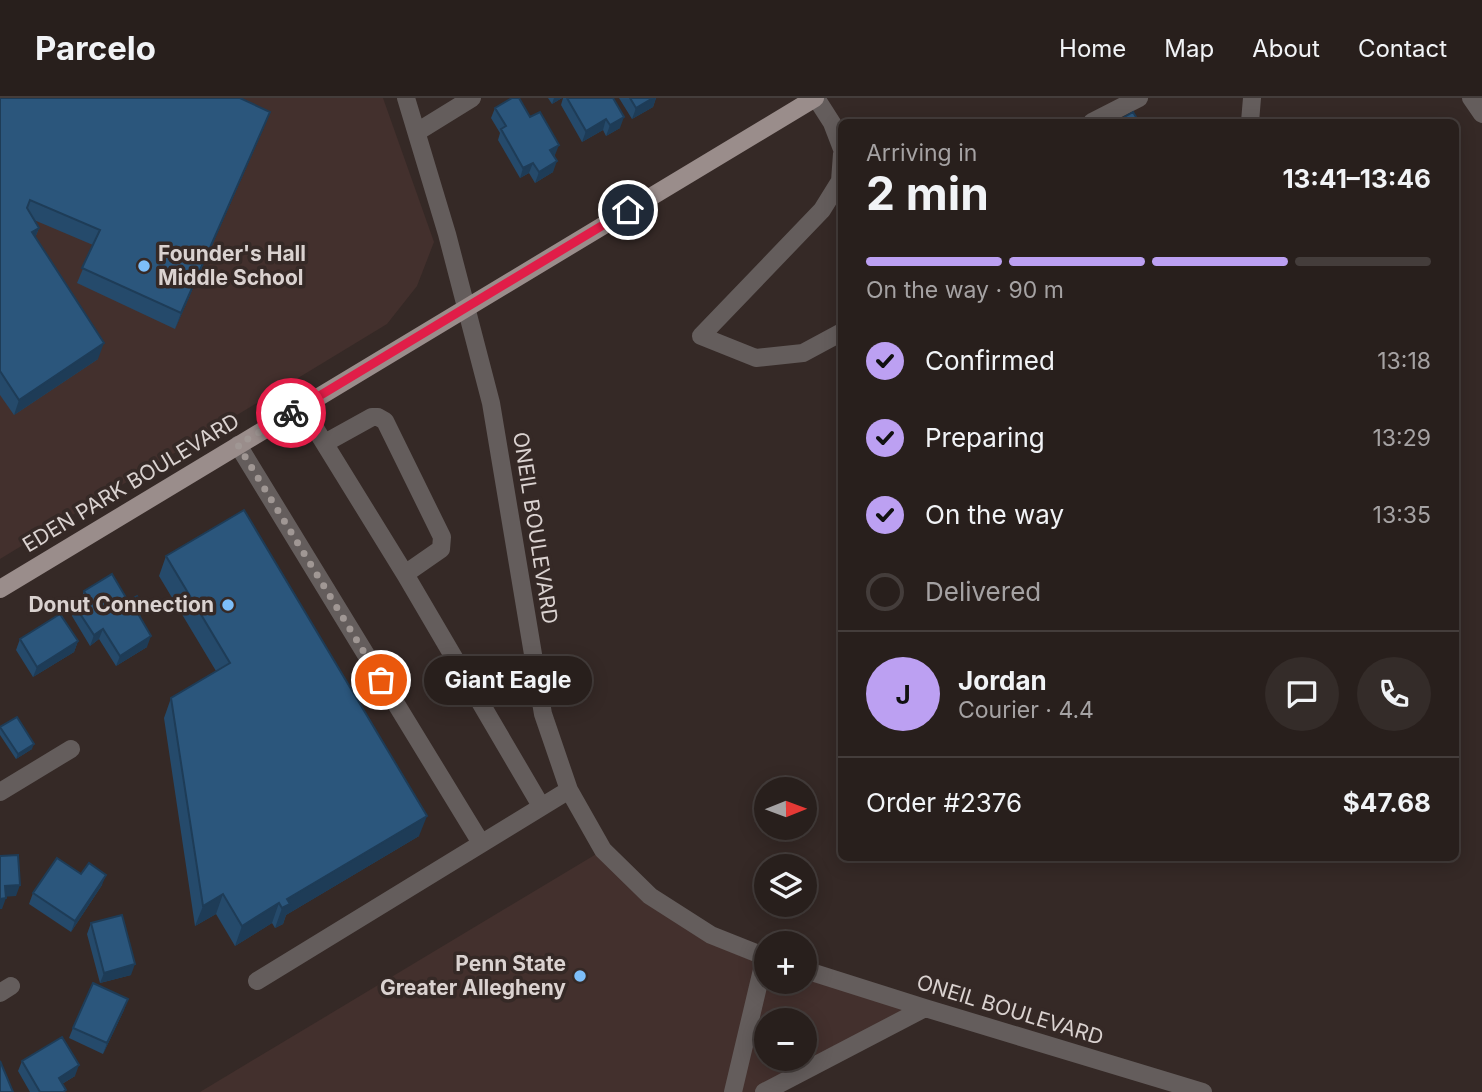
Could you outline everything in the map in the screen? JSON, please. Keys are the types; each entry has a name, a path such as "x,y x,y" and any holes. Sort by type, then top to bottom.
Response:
{"main road":[{"name":"EDEN PARK BOULEVARD","path":"0,589 816,98"}],"street":[{"name":"ONEIL BOULEVARD","path":"406,98 491,402 543,714 569,790 603,850 650,896 711,935 754,952"},
{"path":"417,132 472,98"},
{"path":"816,98 832,123 838,140"},
{"path":"1098,119 1139,98"},
{"path":"1251,119 1252,98"},
{"path":"1471,98 1482,114"},
{"path":"838,184 822,210 701,336 756,358 803,353 838,334"},
{"path":"302,407 405,574 541,806"},
{"path":"325,443 372,417 385,421 442,537 441,550 405,574"},
{"path":"238,445 481,843"},
{"path":"0,792 71,749"},
{"path":"257,981 569,790"},
{"name":"ONEIL BOULEVARD","path":"817,974 1203,1092"},
{"path":"733,1092 757,994"},
{"path":"764,1092 925,1008"}],"shaded area":[{"path":"0,98 383,98 434,242 417,286 387,324 0,559"},
{"name":"Penn State Greater Allegheny","path":"603,850 651,896 754,951 754,994 817,994 817,974 925,1008 817,1064 817,1008 754,1008 754,1071 804,1071 764,1092 200,1092"}],"building":[{"name":"Founder's Hall Middle School","path":"0,98 240,98 270,112 181,313 82,268 100,230 30,200 27,208 39,228 32,232 104,343 19,400 0,371"},
{"path":"512,98 519,98 530,117 540,112 559,145 550,150 557,161 539,172 533,163 523,168 501,129 506,126 495,108"},
{"path":"567,98 613,98 624,117 610,125 606,119 586,131"},
{"path":"630,98 653,98 636,108"},
{"path":"1133,112 1137,119 1121,119"},
{"path":"244,510 427,816 287,899 290,904 282,908 279,903 242,926 223,894 203,906 171,698 230,663 166,556"},
{"path":"112,574 128,601 137,596 144,607 137,612 151,636 120,656 103,629 94,635 75,606 88,598 84,591"},
{"path":"60,614 78,641 37,667 20,639"},
{"path":"17,717 34,744 18,754 0,727"},
{"path":"18,855 20,885 5,886 6,898 0,899 0,856"},
{"path":"57,858 81,874 89,863 106,875 75,921 33,893"},
{"path":"122,915 135,964 104,973 91,923"},
{"path":"93,983 128,999 107,1043 73,1028"},
{"path":"62,1037 79,1065 59,1078 66,1090 40,1092 22,1061"},
{"path":"0,1061 13,1092 0,1092"}],"way so far":[{"path":"291,413 238,445 381,680"}],"place":[{"name":"Founder's Hall Middle School","path":"144,266"},
{"name":"Donut Connection","path":"228,605"},
{"name":"Giant Eagle","path":"381,680"},
{"name":"Penn State Greater Allegheny","path":"580,976"}],"route":[{"path":"291,413 628,210"}]}
